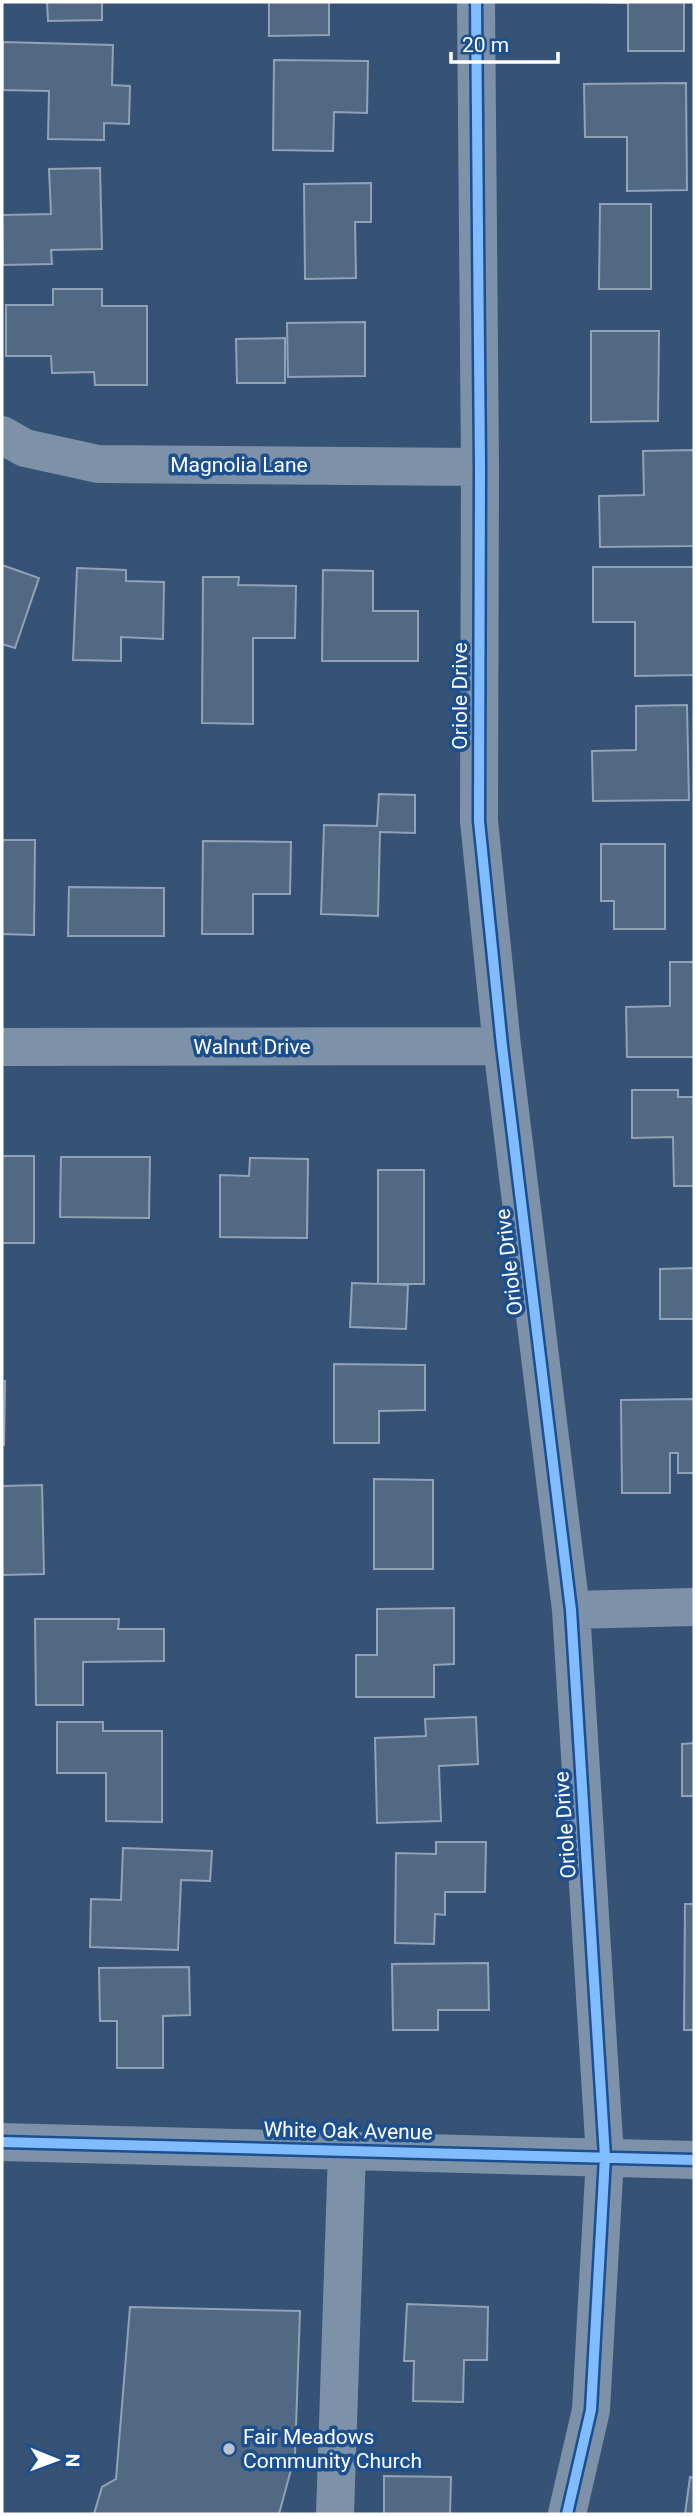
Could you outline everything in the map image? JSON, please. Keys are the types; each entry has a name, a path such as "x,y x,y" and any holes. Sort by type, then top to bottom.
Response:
{"street":[{"name":"Oriole Drive","path":"476,2 480,467 479,821 502,1046 571,1610 605,2157 591,2410 567,2514"},
{"name":"Magnolia Lane","path":"2,435 25,448 99,464 480,467"},
{"name":"Walnut Drive","path":"2,1047 502,1046"},
{"path":"571,1610 694,1607"},
{"name":"White Oak Avenue","path":"2,2142 694,2160"},
{"path":"335,2514 347,2151"}],"building":[{"path":"47,2 102,2 102,20 48,21"},
{"path":"269,2 329,2 329,35 269,36"},
{"path":"589,2 684,2 684,51 628,51 628,3"},
{"path":"3,42 113,45 112,85 130,86 129,124 104,123 104,140 48,139 49,91 3,90"},
{"path":"274,60 368,61 367,113 334,112 333,151 273,150"},
{"path":"686,83 687,190 627,191 627,137 585,137 584,84"},
{"path":"100,168 102,249 51,250 52,264 3,265 2,215 51,214 49,169"},
{"path":"371,183 371,222 355,222 356,278 305,279 304,184"},
{"path":"600,204 651,204 651,289 599,289"},
{"path":"53,289 102,289 102,306 147,306 147,385 95,385 94,372 52,373 51,356 6,356 6,305 53,305"},
{"path":"365,322 365,376 288,377 287,323"},
{"path":"591,331 659,331 658,421 591,422"},
{"path":"285,338 285,383 237,383 236,339"},
{"path":"694,450 694,546 600,547 599,496 644,495 643,451"},
{"path":"2,565 39,578 15,648 2,644"},
{"path":"593,567 694,567 694,675 635,676 635,622 593,622"},
{"path":"77,568 126,570 126,581 164,582 163,639 121,637 121,661 73,660"},
{"path":"323,570 373,571 373,611 418,611 418,661 322,661"},
{"path":"203,577 239,577 238,585 296,586 295,638 253,638 253,724 202,723"},
{"path":"687,705 689,800 593,801 592,751 636,750 636,706"},
{"path":"379,794 415,795 415,833 380,832 378,916 321,914 324,825 377,826"},
{"path":"2,840 35,840 34,935 2,934"},
{"path":"203,841 291,842 290,894 253,894 253,934 202,934"},
{"path":"601,844 665,844 665,929 614,929 614,901 601,901"},
{"path":"69,887 164,888 164,936 68,936"},
{"path":"670,962 694,962 694,1057 627,1057 626,1007 670,1006"},
{"path":"632,1090 678,1090 678,1097 694,1097 694,1186 674,1186 673,1137 632,1138"},
{"path":"2,1156 34,1156 34,1243 2,1243"},
{"path":"61,1157 150,1157 149,1218 60,1217"},
{"path":"250,1158 308,1159 307,1238 220,1237 220,1175 249,1176"},
{"path":"378,1170 424,1170 424,1284 378,1284"},
{"path":"694,1268 694,1319 660,1319 660,1269"},
{"path":"352,1283 408,1285 406,1329 350,1327"},
{"path":"334,1364 425,1365 425,1410 379,1411 379,1443 334,1443"},
{"path":"2,1381 5,1381 4,1445 2,1445"},
{"path":"694,1399 694,1473 678,1473 678,1453 670,1453 670,1493 622,1493 621,1400"},
{"path":"374,1479 433,1480 433,1569 374,1569"},
{"path":"42,1485 44,1574 2,1575 2,1486"},
{"path":"454,1608 454,1664 434,1665 434,1697 356,1697 356,1655 377,1655 377,1609"},
{"path":"35,1619 119,1619 118,1629 164,1629 164,1661 83,1662 83,1705 36,1705"},
{"path":"476,1717 478,1764 439,1766 441,1821 377,1823 375,1738 426,1736 425,1719"},
{"path":"57,1722 103,1722 103,1731 162,1731 162,1822 106,1821 106,1773 57,1773"},
{"path":"694,1743 694,1796 682,1796 682,1744"},
{"path":"436,1842 486,1842 485,1892 445,1892 445,1915 435,1914 434,1944 395,1943 396,1853 436,1854"},
{"path":"123,1848 212,1851 210,1881 181,1880 178,1950 90,1947 91,1899 121,1900"},
{"path":"685,1904 694,1904 694,2030 684,2030"},
{"path":"488,1963 489,2010 438,2010 438,2030 393,2030 392,1964"},
{"path":"189,1967 190,2015 163,2016 163,2068 117,2068 117,2021 100,2021 99,1968"},
{"path":"407,2304 488,2307 487,2360 464,2360 463,2402 413,2401 414,2361 404,2361"},
{"path":"130,2307 300,2311 295,2455 279,2514 94,2514 102,2487 116,2479"},
{"path":"384,2476 451,2477 450,2514 384,2514"},
{"path":"690,2477 694,2478 694,2514 685,2514"}],"cycle path":[{"path":"476,2 480,467 479,821 502,1046 571,1610 605,2157 591,2410 567,2514"},
{"path":"2,2142 694,2160"}],"place":[{"name":"Fair Meadows Community Church","path":"229,2449"}]}
